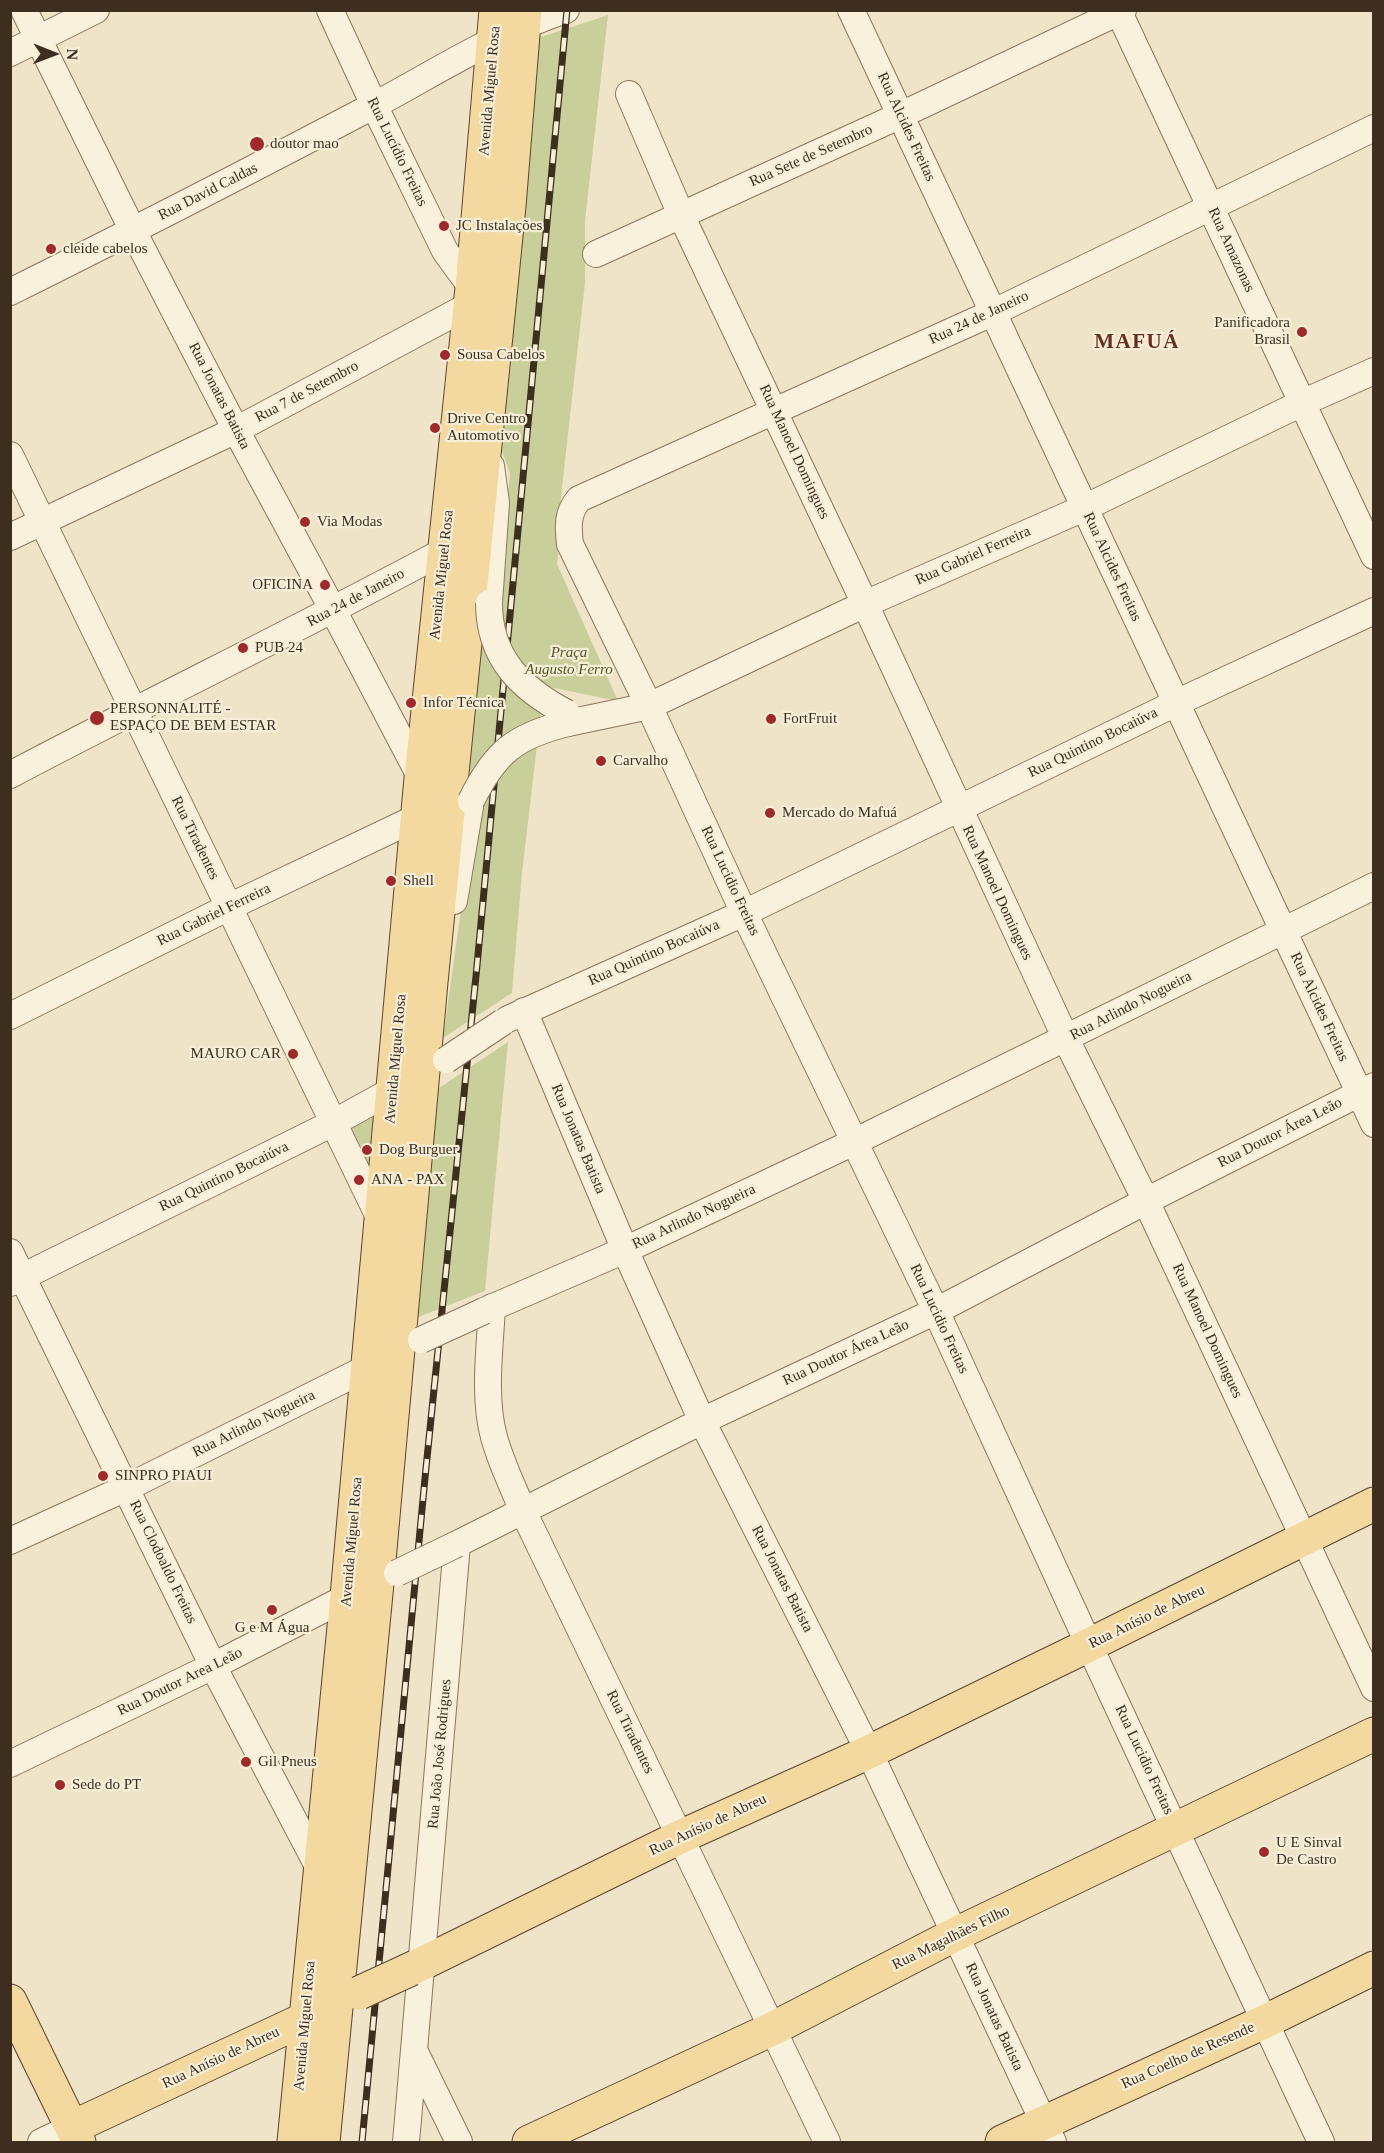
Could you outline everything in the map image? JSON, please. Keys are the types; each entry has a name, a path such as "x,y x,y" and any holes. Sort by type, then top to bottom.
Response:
{"main road":[{"name":"Avenida Miguel Rosa","path":"294,2142 347,1596 421,778 471,297 495,205 524,19"},
{"name":"Avenida Miguel Rosa","path":"323,2142 348,1998 434,1066 431,981 486,434 495,205"},
{"name":"Rua Anísio de Abreu","path":"76,2135 306,2018 680,1837 869,1752 1089,1646 1374,1504"},
{"name":"Rua Magalhães Filho","path":"529,2142 772,2029 956,1934 1374,1734"},
{"name":"Rua Coelho de Resende","path":"1002,2142 1048,2132 1374,1968"},
{"path":"10,2001 76,2135"}],"street":[{"name":"Rua Jonatas Batista","path":"24,10 133,231 421,778"},
{"path":"10,53 96,10"},
{"name":"Rua Lucídio Freitas","path":"330,10 445,251 471,297"},
{"name":"Rua Alcides Freitas","path":"851,10 1282,930 1366,1090 1374,1124"},
{"name":"Rua Sete de Setembro","path":"596,254 901,116 1120,11"},
{"name":"Rua Amazonas","path":"1120,11 1374,556"},
{"name":"Rua David Caldas","path":"10,292 133,231 374,105 524,19"},
{"name":"Rua Manoel Domingues","path":"629,94 681,215 865,603 958,809 1066,1039 1146,1201 1374,1688"},
{"name":"Rua 24 de Janeiro","path":"579,499 992,313 1374,128"},
{"name":"Rua 7 de Setembro","path":"10,537 236,430 471,297"},
{"name":"Rua Gabriel Ferreira","path":"431,981 444,951 450,925 471,801 492,765 518,740 574,718 649,706 865,603 1084,508 1302,403 1374,371"},
{"path":"486,434 496,503 489,603 492,631 504,662 514,676 540,699 574,718"},
{"name":"Rua Tiradentes","path":"10,454 381,1221"},
{"name":"Rua Lucidio Freitas","path":"579,499 572,507 568,525 570,544 649,706 744,913 936,1311 1089,1646 1322,2142"},
{"name":"Rua 24 de Janeiro","path":"10,775 444,551"},
{"name":"Rua Quintino Bocaiúva","path":"17,1280 333,1123 394,1090 514,1016 744,913 1176,703 1374,611"},
{"name":"Rua Gabriel Ferreira","path":"10,1016 229,907 418,817"},
{"name":"Rua Arlindo Nogueira","path":"10,1541 126,1488 409,1346 625,1250 854,1142 1374,886"},
{"name":"Rua Jonatas Batista","path":"514,1016 625,1250 702,1421 869,1752 1048,2132"},
{"name":"Rua Doutor Área Leão","path":"347,1596 457,1544 702,1421 936,1311 1146,1201 1366,1090"},
{"name":"Rua Clodoaldo Freitas","path":"10,1252 17,1280 126,1488 213,1666 320,1870"},
{"name":"Rua Tiradentes","path":"488,1309 490,1406 494,1436 523,1511 826,2142"},
{"name":"Rua João José Rodrigues","path":"417,1966 457,1544"},
{"name":"Rua Doutor Area Leão","path":"10,1764 213,1666 347,1596"},
{"path":"406,2142 414,2050 417,1966"},
{"path":"414,2050 459,2142"},
{"name":"Rua Anísio de Abreu","path":"41,2142 76,2135"}],"green space":[{"name":"Praça Augusto Ferro","path":"608,15 585,221 585,283 560,506 557,564 618,701 544,686 522,873 512,993 443,1038 473,824 480,798 468,777 479,624 495,612 510,474 500,445 538,38"},
{"path":"508,1042 485,1291 416,1318 436,1090"},
{"path":"378,1114 369,1172 345,1127"}],"railway":[{"path":"362,2142 425,1478 476,976 567,10"}],"place":[{"name":"doutor mao","path":"257,144"},
{"name":"JC Instalações","path":"444,226"},
{"name":"cleide cabelos","path":"51,249"},
{"name":"Panificadora Brasil","path":"1302,332"},
{"name":"Sousa Cabelos","path":"445,355"},
{"name":"Drive Centro Automotivo","path":"435,428"},
{"name":"Via Modas","path":"305,522"},
{"name":"OFICINA","path":"325,585"},
{"name":"PUB 24","path":"243,648"},
{"name":"Infor Técnica","path":"411,703"},
{"name":"PERSONNALITÉ - ESPAÇO DE BEM ESTAR","path":"97,718"},
{"name":"FortFruit","path":"771,719"},
{"name":"Carvalho","path":"601,761"},
{"name":"Mercado do Mafuá","path":"770,813"},
{"name":"Shell","path":"391,881"},
{"name":"MAURO CAR","path":"293,1054"},
{"name":"Dog Burguer","path":"367,1150"},
{"name":"ANA - PAX","path":"359,1180"},
{"name":"SINPRO PIAUI","path":"103,1476"},
{"name":"G e M Água","path":"272,1610"},
{"name":"Gil Pneus","path":"246,1762"},
{"name":"Sede do PT","path":"60,1785"},
{"name":"U E Sinval De Castro","path":"1264,1852"}],"district":[{"name":"MAFUÁ","path":"1137,343"}]}
